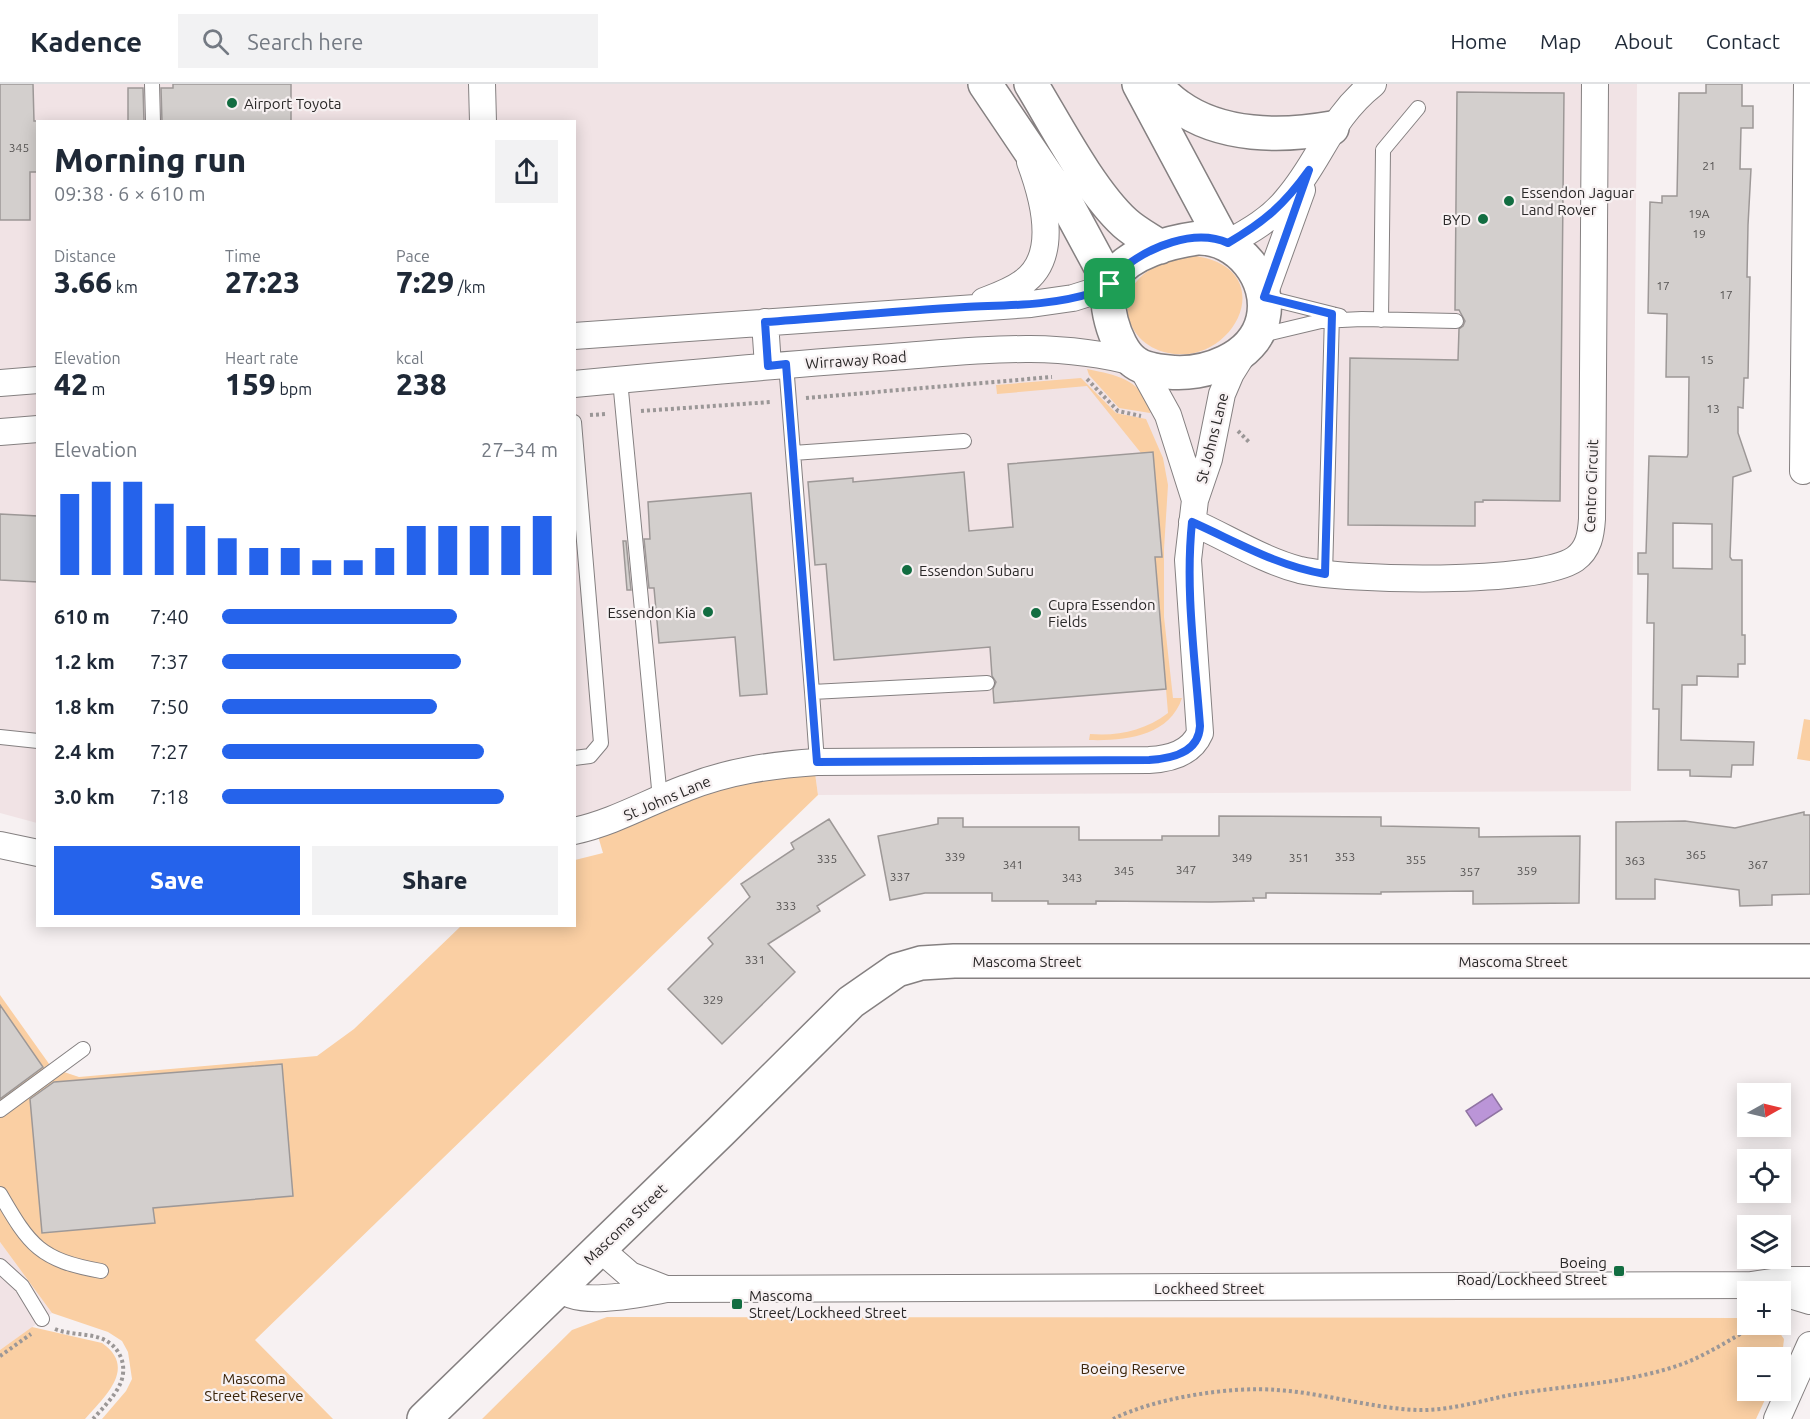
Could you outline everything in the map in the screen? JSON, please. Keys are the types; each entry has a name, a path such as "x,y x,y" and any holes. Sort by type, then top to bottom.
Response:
{"main road":[{"path":"985,84 1070,210 1109,285 1109,308 1124,351 1139,364 1168,372 1200,371 1232,359 1251,341 1263,321 1264,296 1250,264 1226,242 1139,84"},
{"path":"1031,84 1068,145 1113,211 1126,224 1160,247"},
{"path":"1153,84 1178,106 1212,124 1236,130 1292,134 1332,128"},
{"path":"1109,285 1116,274 1133,260 1160,247 1198,238 1226,242"},
{"name":"Mascoma Street","path":"424,1419 851,1002 877,981 897,970 921,963 1810,961"}],"street":[{"path":"482,84 483,120"},
{"path":"1226,242 1270,217 1288,199 1309,170 1332,128 1352,102 1373,84"},
{"name":"Centro Circuit","path":"1193,511 1272,560 1300,570 1325,574 1474,577 1512,574 1567,564 1579,555 1591,534 1592,519 1595,84"},
{"path":"1803,471 1807,84"},
{"path":"964,307 1002,295 1024,282 1037,268 1043,253 1046,233 1044,213 1037,181 1024,144"},
{"path":"1264,296 1309,170"},
{"path":"576,336 1047,302 1082,296 1109,285"},
{"path":"765,322 777,365"},
{"name":"St Johns Lane","path":"576,830 614,820 693,785 743,770 817,762 1149,760 1176,756 1193,745 1200,733 1200,726 1189,596 1188,560 1193,511 1209,459 1222,394 1231,373 1251,341"},
{"name":"Wirraway Road","path":"576,384 777,365 1025,348 1087,352 1139,364"},
{"name":"St Johns Lane","path":"1139,364 1168,415 1193,511"},
{"path":"0,383 36,380"},
{"path":"0,432 36,429"},
{"path":"0,845 36,853"},
{"name":"Lockheed Street","path":"600,1248 630,1275 667,1289"},
{"name":"Lockheed Street","path":"1779,1281 1810,1280"},
{"name":"Lockheed Street","path":"560,1288 572,1296 582,1298 627,1296 667,1289 1737,1285"},
{"name":"Lockheed Street","path":"1791,1295 1810,1301"},
{"path":"1777,1419 1810,1345"}],"lane":[{"path":"152,84 153,120"},
{"path":"1381,320 1383,150 1418,108"},
{"path":"1264,296 1332,318"},
{"path":"1325,574 1332,318"},
{"path":"1251,341 1332,318 1455,321"},
{"path":"777,365 788,400 817,762"},
{"path":"620,380 660,799"},
{"path":"576,758 590,756 601,743 578,503 579,419"},
{"path":"793,453 964,441"},
{"path":"812,692 987,683"},
{"path":"0,737 36,741"},
{"path":"0,1110 83,1049"},
{"path":"0,1194 22,1233 34,1246 52,1258 75,1266 101,1271"},
{"path":"0,1266 22,1286 45,1321"}],"path":[{"path":"1083,374 1118,411 1148,417"},
{"path":"579,419 624,412 1061,376"},
{"path":"0,1356 45,1321 68,1334 99,1337 115,1345 123,1361 121,1382 93,1419"},
{"path":"1113,1419 1131,1410 1179,1398 1229,1391 1276,1389 1390,1408 1419,1410 1457,1407 1528,1392 1654,1372 1693,1359 1737,1335"}],"shaded area":[{"path":"0,84 1637,84 1631,791 818,795 815,773 732,783 598,836 576,842 576,120 36,120 36,823 0,813"},
{"path":"1492,1094 1502,1109 1476,1126 1466,1111"},
{"path":"0,1242 52,1313 0,1350"}],"green space":[{"path":"1196,256 1223,265 1238,280 1242,298 1238,316 1227,334 1210,347 1189,354 1164,352 1140,338 1133,328 1128,316 1127,304 1130,292 1137,281 1159,265 1183,257"},
{"path":"1087,369 1117,376 1132,384 1153,407 1150,413 1119,408 1089,375"},
{"path":"1081,378 1116,413 1146,419 1163,458 1168,485 1164,549 1164,617 1173,698 1182,698 1176,711 1156,729 1144,734 1116,739 1089,740 1090,734 1131,731 1150,724 1168,713 1155,557 1162,556 1153,452 1141,453 1087,386 997,394 996,385"},
{"path":"1804,719 1810,720 1810,761 1797,759"},
{"name":"Mascoma Street Reserve","path":"815,773 818,795 255,1340 333,1419 102,1419 126,1391 132,1379 128,1352 122,1341 108,1332 52,1313 0,1242 0,995 52,1068 79,1077 317,1056 354,1029 460,927 576,927 576,860 603,853 598,836 732,783"},
{"name":"Boeing Reserve","path":"607,1317 1737,1318 1737,1335 1781,1335 1784,1339 1783,1347 1737,1347 1737,1401 1764,1401 1756,1419 482,1419 572,1330"},
{"path":"32,1327 102,1343 112,1353 117,1362 114,1382 85,1419 0,1419 0,1350"}],"building":[{"path":"0,84 33,84 36,172 30,172 30,220 0,220"},
{"name":"Airport Toyota","path":"173,84 291,84 291,120 162,120 161,88 173,88"},
{"path":"1706,84 1742,84 1742,106 1753,106 1753,128 1741,128 1740,169 1751,169 1747,277 1750,277 1748,378 1744,378 1743,408 1738,407 1738,433 1751,471 1733,477 1730,557 1732,560 1742,560 1742,635 1745,635 1745,664 1738,664 1738,677 1697,676 1697,685 1682,685 1681,740 1754,742 1753,765 1732,765 1731,777 1690,776 1690,770 1658,770 1659,709 1653,709 1654,623 1647,623 1648,574 1638,574 1638,553 1646,553 1649,456 1687,457 1688,454 1689,377 1666,377 1667,314 1648,313 1650,202 1662,203 1662,196 1677,196 1679,93 1706,93","holes":["1673,523 1712,524 1712,569 1673,568"]},
{"path":"128,88 143,88 144,120 128,120"},
{"name":"Essendon Jaguar Land Rover","path":"1457,92 1564,93 1560,501 1483,500 1483,502 1475,502 1475,526 1348,525 1350,358 1458,360 1459,329 1465,321 1459,310 1455,310"},
{"path":"1153,452 1162,557 1155,557 1166,689 994,703 993,689 996,682 992,676 990,647 834,660 826,564 815,565 808,482 853,478 853,482 964,472 969,531 1013,527 1008,464"},
{"name":"Essendon Kia","path":"751,493 767,694 740,696 735,637 659,643 654,588 649,588 644,539 650,539 648,502"},
{"path":"0,514 36,516 36,582 0,580"},
{"path":"623,541 626,541 631,590 627,590"},
{"path":"1804,812 1804,815 1810,815 1810,894 1772,895 1772,905 1740,906 1739,890 1655,879 1655,899 1616,899 1616,822 1685,821 1735,828"},
{"path":"1219,816 1381,817 1381,826 1479,828 1479,837 1580,836 1579,903 1473,904 1473,891 1381,892 1381,894 1266,893 1266,898 1253,898 1254,901 1096,901 1096,904 992,901 992,893 925,893 890,900 878,836 938,824 938,818 963,818 963,827 1079,827 1079,840 1162,840 1162,836 1219,836"},
{"path":"829,819 865,875 817,906 820,911 768,944 795,972 722,1044 668,989 713,944 708,938 750,897 741,884 794,849 791,843"},
{"path":"0,1005 43,1067 0,1099"},
{"path":"282,1064 293,1196 153,1208 155,1223 42,1233 30,1099 54,1082"}],"place":[{"name":"Airport Toyota","path":"232,103"},
{"name":"Essendon Jaguar Land Rover","path":"1509,201"},
{"name":"BYD","path":"1483,219"},
{"name":"Essendon Subaru","path":"907,570"},
{"name":"Essendon Kia","path":"708,612"},
{"name":"Cupra Essendon Fields","path":"1036,613"},
{"name":"Boeing Road/Lockheed Street","path":"1619,1271"},
{"name":"Mascoma Street/Lockheed Street","path":"737,1304"}],"route":[{"path":"1309,170 1264,297 1332,314 1325,574 1287,566 1192,522 1188,560 1189,596 1200,733 1193,745 1176,756 1158,760 1127,761 817,762 786,364 768,366 765,322 1031,304 1073,298 1108,287 1110,284 1116,274 1150,250 1182,240 1198,238 1209,238 1228,243 1256,227 1288,199 1309,170"}]}
